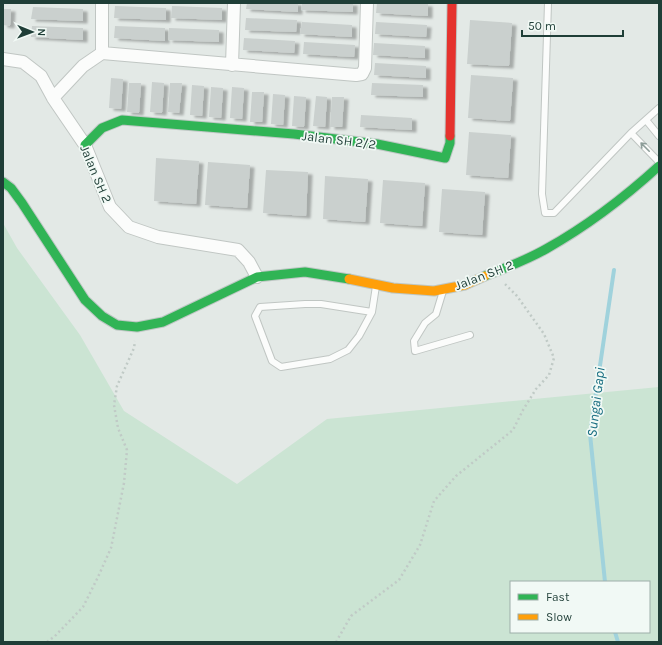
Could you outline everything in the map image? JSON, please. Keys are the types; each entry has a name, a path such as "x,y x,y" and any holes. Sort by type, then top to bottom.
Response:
{"street":[{"path":"102,3 102,53"},
{"path":"232,65 234,3"},
{"path":"53,98 83,66 102,53 232,65 356,75 362,74 365,68 367,3"},
{"name":"Jalan SH 2/2","path":"85,145 102,128 122,120 294,134 376,144 445,158 450,143 452,3"},
{"name":"Jalan SH 2","path":"3,59 23,62 41,76 53,98 85,145 110,207 129,227 158,237 238,250 249,262 257,278"},
{"name":"Jalan SH 2","path":"3,182 11,188 22,203 85,300 102,316 117,325 137,327 163,322 257,278 305,272 342,277 393,288 434,291 465,285 545,250 586,224 635,188 659,166"}],"lane":[{"path":"548,3 542,194 545,213 554,213 631,133 659,108"},
{"path":"646,120 659,136"},
{"path":"631,133 659,162"},
{"path":"372,312 321,304 305,304 260,307 255,316 272,361 282,367 330,359 348,350 359,336 372,312 376,285"},
{"path":"444,290 436,314 425,323 414,342 415,351 470,335"}],"path":[{"path":"336,642 352,616 399,580 420,545 434,501 456,476 513,430 536,389 549,375 554,358 544,334 517,296 494,273"},
{"path":"46,642 55,636 83,607 111,548 124,483 128,450 118,428 114,405 117,386 134,348 137,327"}],"green space":[{"path":"3,223 17,248 80,335 124,411 237,484 327,419 659,387 659,642 3,642"}],"building":[{"path":"247,3 298,3 298,12 246,9"},
{"path":"302,3 353,3 353,12 301,10"},
{"path":"377,3 428,4 428,16 376,13"},
{"path":"115,6 166,8 166,20 114,18"},
{"path":"172,6 222,8 222,20 171,18"},
{"path":"33,7 83,9 83,21 31,19"},
{"path":"3,9 11,9 10,26 3,25"},
{"path":"246,18 297,20 296,32 245,30"},
{"path":"470,20 512,23 509,66 467,64"},
{"path":"302,22 352,25 352,37 300,34"},
{"path":"376,22 427,25 426,37 375,34"},
{"path":"32,26 83,28 83,40 31,37"},
{"path":"115,26 165,28 165,41 114,38"},
{"path":"169,28 219,30 219,42 168,40"},
{"path":"244,38 295,41 294,53 243,50"},
{"path":"304,42 355,45 354,57 303,54"},
{"path":"374,43 425,46 425,58 373,55"},
{"path":"375,63 426,66 426,78 374,75"},
{"path":"471,75 513,78 510,121 468,118"},
{"path":"111,78 123,79 121,109 109,108"},
{"path":"152,82 164,83 162,113 150,112"},
{"path":"129,83 141,83 139,113 127,112"},
{"path":"170,83 182,83 179,113 168,112"},
{"path":"372,83 423,85 423,97 371,95"},
{"path":"192,85 204,86 202,116 190,115"},
{"path":"211,87 223,88 221,118 209,117"},
{"path":"232,87 244,88 242,119 230,118"},
{"path":"252,92 264,92 262,122 250,122"},
{"path":"273,94 285,95 283,125 271,124"},
{"path":"294,96 306,97 304,127 292,126"},
{"path":"316,96 327,97 325,127 313,126"},
{"path":"332,97 344,97 342,127 330,127"},
{"path":"361,115 412,118 412,130 360,127"},
{"path":"469,132 511,135 508,178 466,175"},
{"path":"156,158 199,161 196,204 154,201"},
{"path":"208,162 250,165 247,208 205,205"},
{"path":"266,170 308,172 306,216 263,213"},
{"path":"325,176 368,179 365,222 323,219"},
{"path":"383,180 425,183 422,226 380,223"},
{"path":"442,189 485,192 482,235 439,232"}],"waterway":[{"name":"Sungai Gapi","path":"605,581 590,434 614,270"},
{"name":"Sungai Gapi","path":"615,633 618,642"}],"traffic: fast":[{"path":"85,145 102,128 122,120 294,134 377,144 445,158 450,143 450,136"},
{"path":"485,276 531,257 576,231 619,200 659,166"},
{"path":"3,182 11,188 22,203 85,300 102,316 117,325 137,327 163,322 257,277 305,272 349,279"}],"traffic: slow":[{"path":"349,279 393,288 434,291 465,285 485,276"}],"traffic: jam":[{"path":"450,136 452,3"}]}
